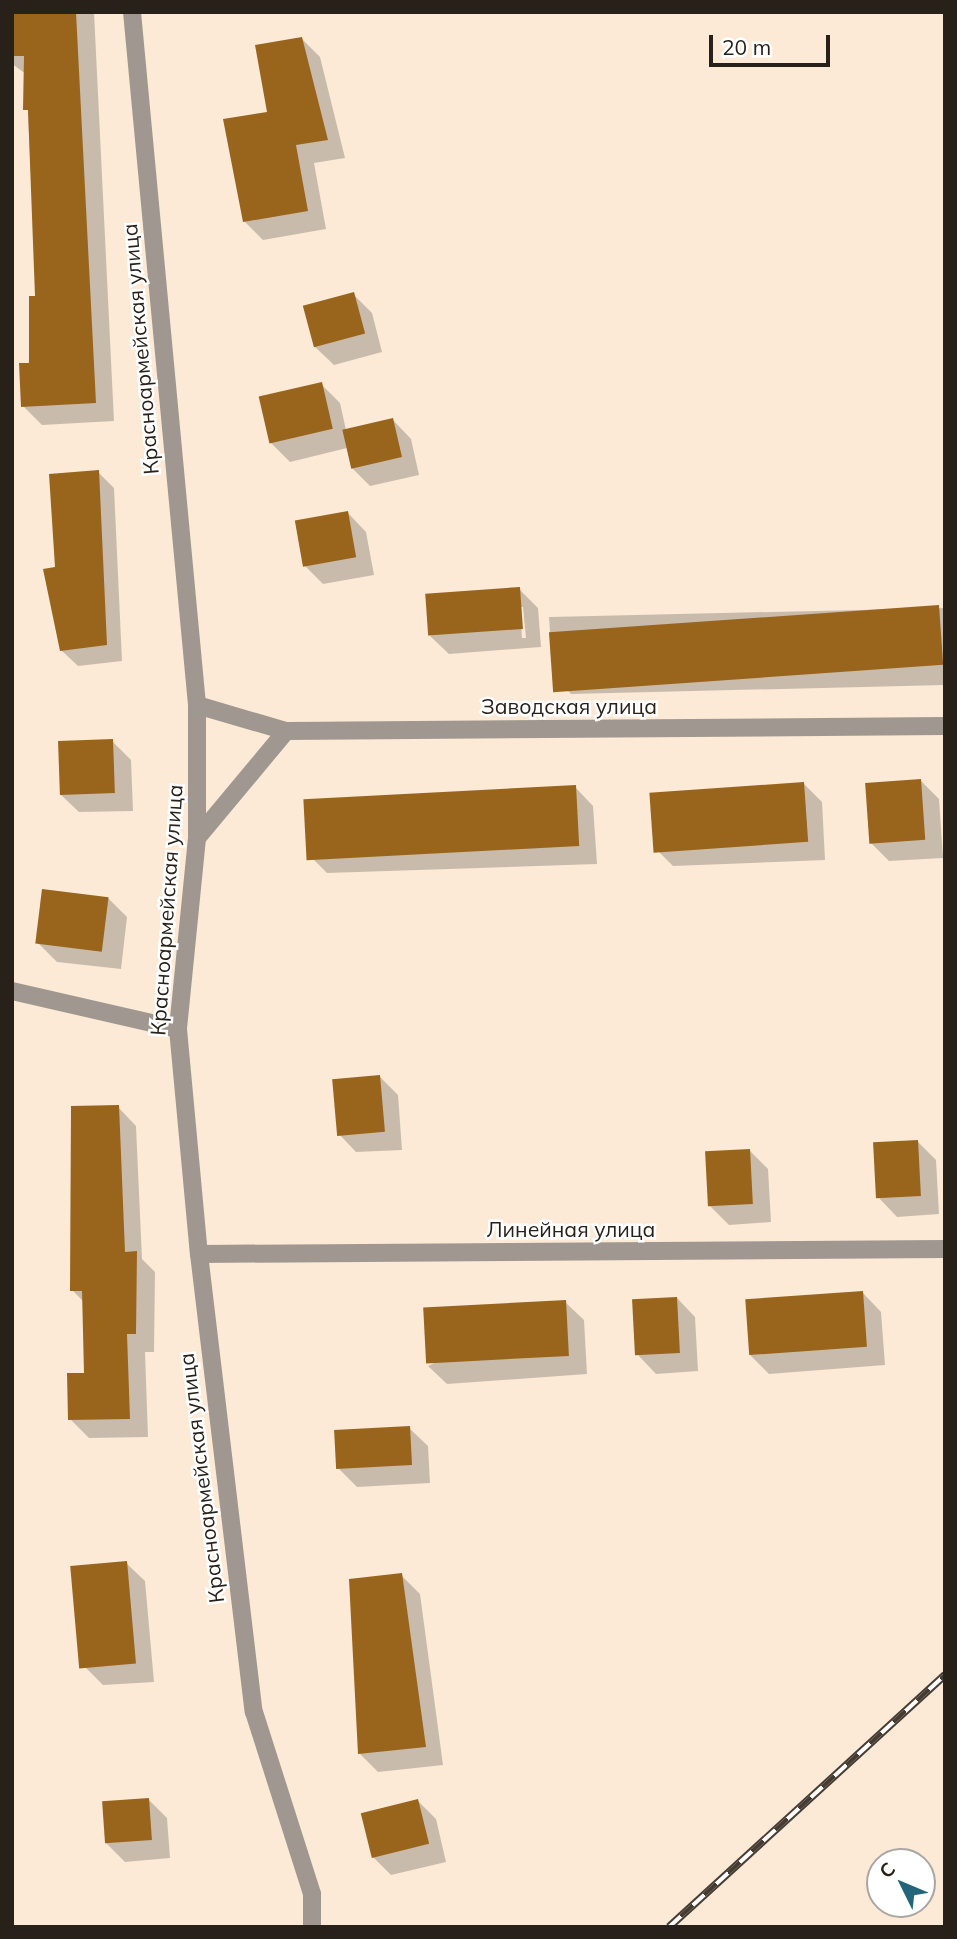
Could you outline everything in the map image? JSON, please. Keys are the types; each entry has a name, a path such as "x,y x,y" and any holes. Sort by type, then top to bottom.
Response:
{"street":[{"name":"Красноармейская улица","path":"132,12 197,705 197,838 178,1029 198,1254 254,1712 312,1894 312,1927"},
{"name":"Заводская улица","path":"197,705 286,730 945,726"},
{"path":"197,838 286,730"},
{"path":"12,991 178,1029"},
{"name":"Линейная улица","path":"198,1254 945,1249"}],"building":[{"path":"12,12 76,12 96,403 21,407 19,363 29,363 29,296 35,296 28,110 23,110 24,56 12,56"},
{"path":"302,37 328,140 296,145 308,211 243,222 223,119 267,112 255,45"},
{"path":"354,292 365,334 314,347 303,306"},
{"path":"322,382 333,429 269,443 259,397"},
{"path":"393,418 402,457 351,469 342,430"},
{"path":"99,470 107,645 60,651 43,569 55,567 49,474"},
{"path":"348,511 356,557 303,567 295,520"},
{"path":"520,587 523,629 428,636 425,594"},
{"path":"939,605 943,665 553,692 549,632"},
{"path":"113,739 115,793 60,795 58,741"},
{"path":"921,779 925,840 869,844 865,783"},
{"path":"804,782 808,842 654,853 649,793"},
{"path":"576,785 579,846 307,860 303,799"},
{"path":"42,889 109,897 102,952 35,944"},
{"path":"380,1075 385,1132 337,1136 332,1079"},
{"path":"119,1105 125,1252 137,1251 136,1334 127,1334 130,1419 68,1420 67,1373 84,1373 82,1291 70,1291 71,1106"},
{"path":"918,1140 921,1196 876,1198 873,1142"},
{"path":"750,1149 753,1204 708,1206 705,1151"},
{"path":"863,1291 867,1347 749,1355 745,1299"},
{"path":"677,1297 680,1353 635,1355 632,1299"},
{"path":"566,1300 569,1356 426,1363 423,1307"},
{"path":"410,1426 412,1465 336,1469 334,1430"},
{"path":"127,1561 136,1664 79,1669 70,1566"},
{"path":"402,1573 426,1747 358,1754 349,1579"},
{"path":"149,1798 152,1840 105,1843 102,1801"},
{"path":"418,1799 429,1844 372,1858 361,1813"}],"railway":[{"path":"669,1927 945,1675"}]}
